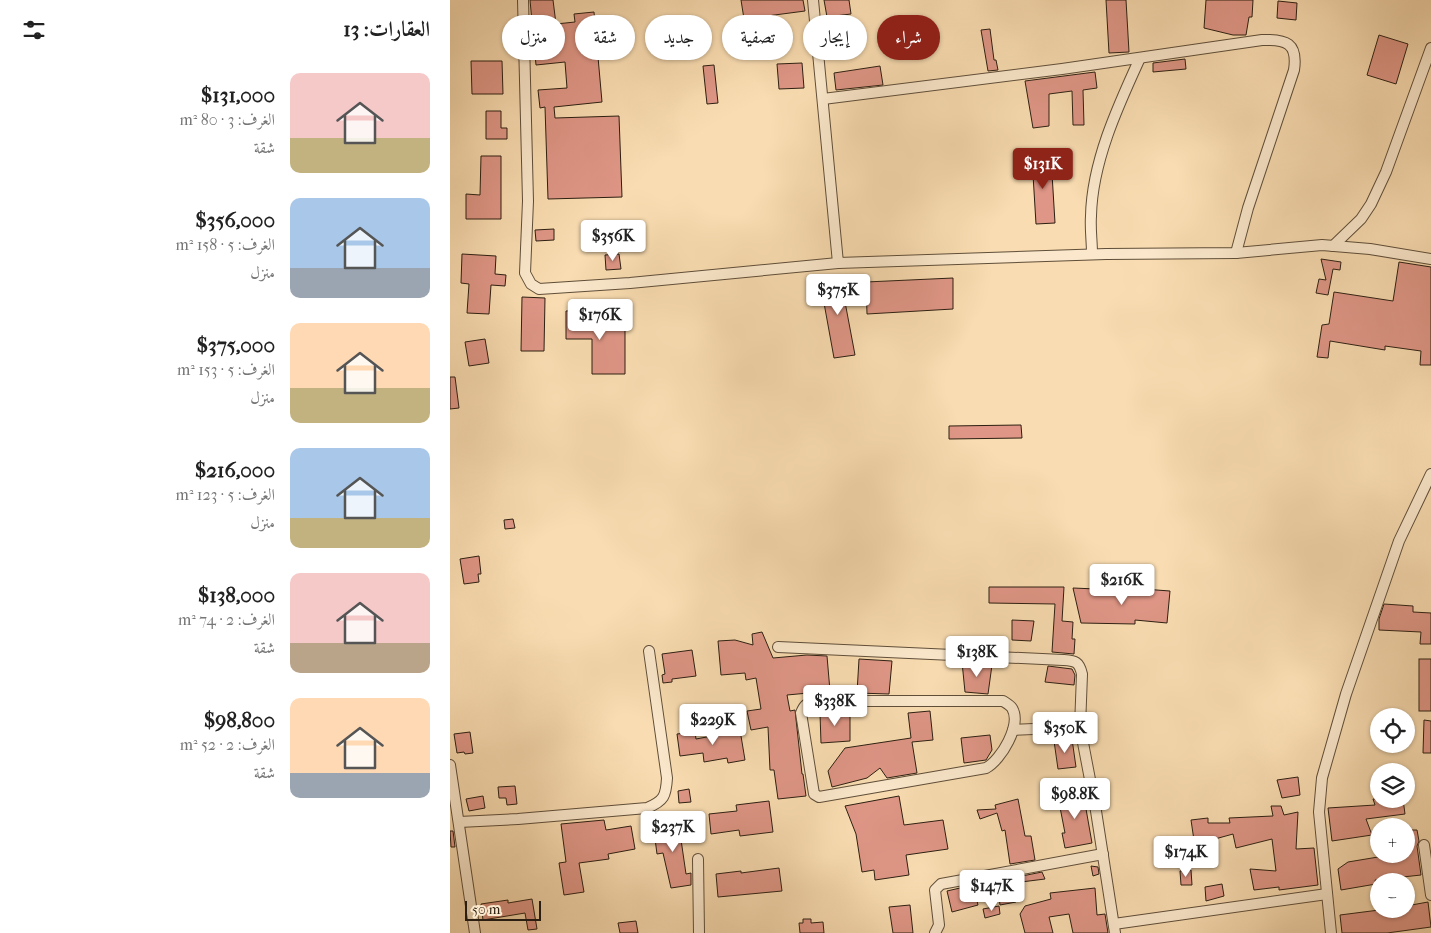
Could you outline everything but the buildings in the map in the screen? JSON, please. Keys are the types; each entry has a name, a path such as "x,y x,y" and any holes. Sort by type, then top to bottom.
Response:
{"street":[{"path":"523,0 528,200 525,273 532,284 540,288 630,283 838,263 1092,254 1236,253 1322,245 1431,259"},
{"path":"813,0 838,263"},
{"path":"823,100 1262,40 1278,40 1288,44 1293,49 1296,59 1294,70 1248,208 1236,253"},
{"path":"1333,246 1361,219 1371,204 1386,172 1431,48"},
{"path":"1092,254 1092,199 1100,162 1108,133 1124,91 1140,58"},
{"path":"1331,933 1319,812 1322,778 1346,694 1399,542 1431,474"},
{"path":"778,647 1072,661 1080,667 1082,674 1080,727 1115,929 1327,894"},
{"path":"459,822 647,808 662,800 666,790 667,778 649,651"},
{"path":"815,701 1003,701 1012,707 1015,717 1013,730 994,764 986,768 819,797 814,794 801,712 804,706 815,701"},
{"path":"1013,730 1080,727"},
{"path":"450,765 475,933"},
{"path":"1424,845 1431,895"},
{"path":"935,933 939,925 936,886 1103,854"},
{"path":"698,859 699,933"}]}
